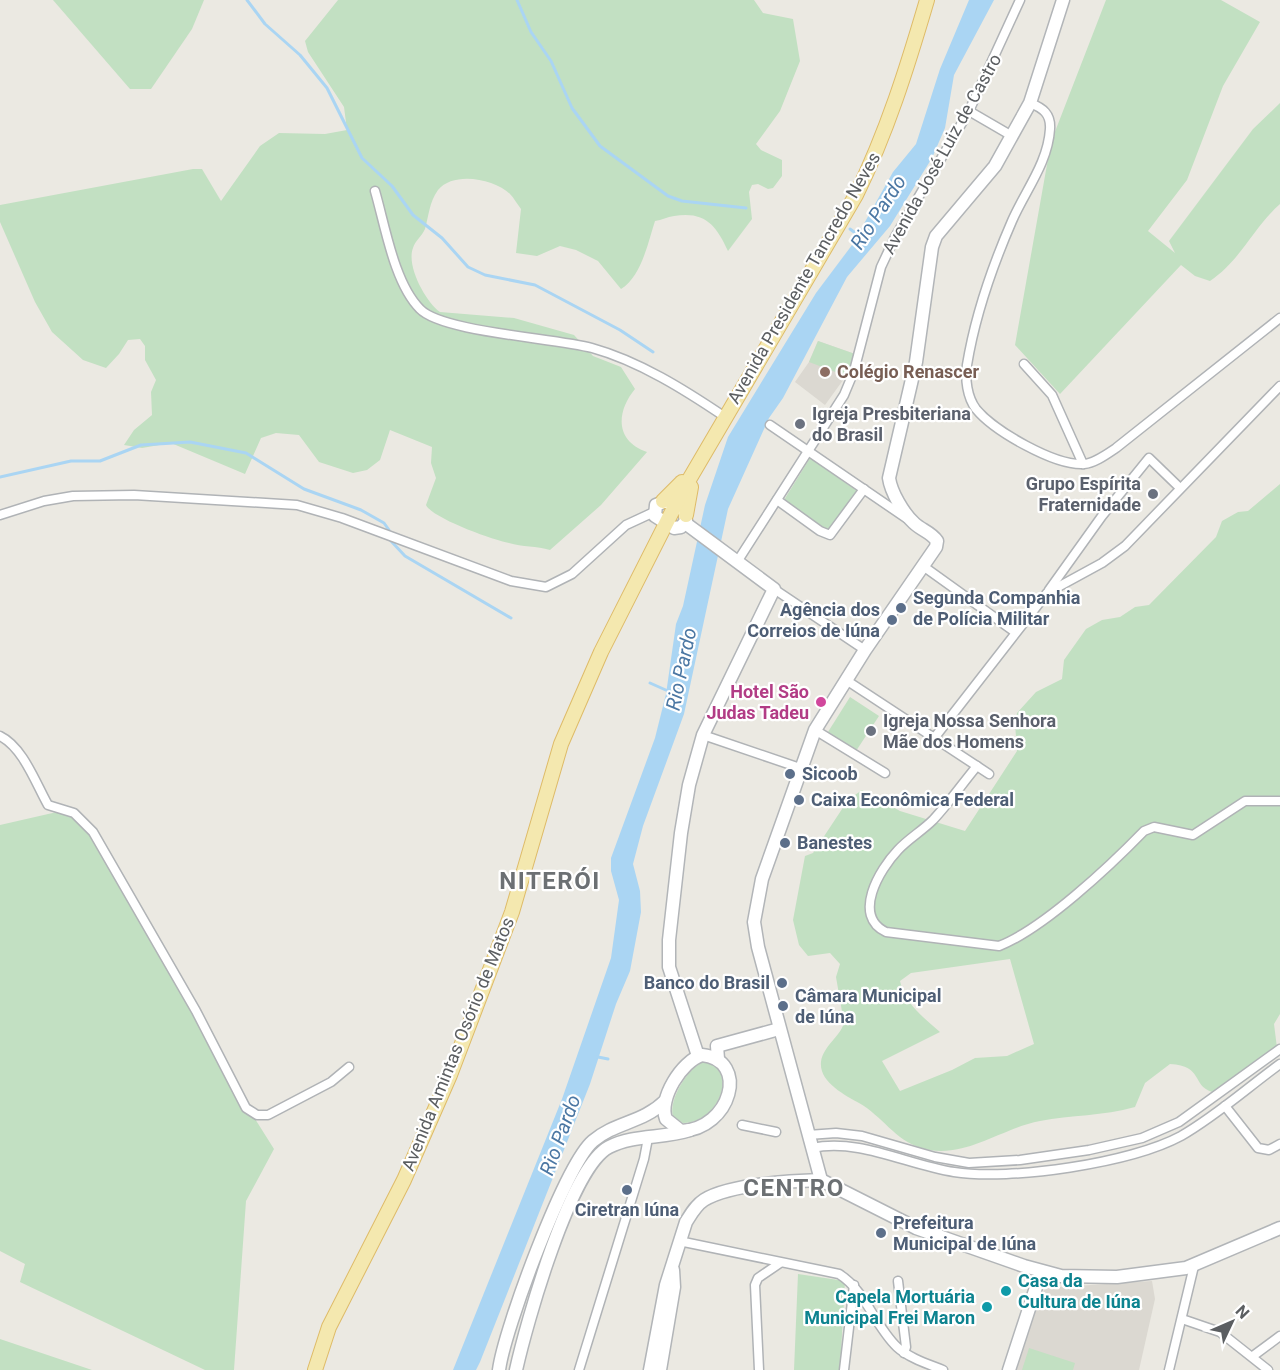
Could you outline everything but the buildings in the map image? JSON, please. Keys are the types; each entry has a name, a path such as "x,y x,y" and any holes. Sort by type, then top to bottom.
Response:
{"main road":[{"name":"Avenida Presidente Tancredo Neves","path":"699,463 855,195 879,148 902,86 927,0"},
{"path":"674,516 699,463"},
{"path":"674,516 688,497 699,463"},
{"name":"Avenida Amintas Osório de Matos","path":"315,1370 328,1327 404,1180 450,1076 512,912 561,744 601,652 674,516"}],"street":[{"name":"Avenida José Luiz de Castro","path":"737,562 849,383 881,267 895,237 969,111 1020,0"},
{"path":"914,523 895,495 889,478 916,362 928,259 936,236 995,166 1030,103 1063,0"},
{"path":"1030,103 1041,107 1048,116 1050,127 1047,150 1012,220 977,318 967,368 968,389 976,409 999,428 1052,457 1083,464 1116,448 1280,318"},
{"path":"969,111 1012,136"},
{"path":"375,191 400,277 406,291 421,311 431,317 462,326 563,341 594,349 660,378 725,417"},
{"path":"1024,364 1052,394 1083,464"},
{"path":"1047,593 1114,556 1280,386"},
{"path":"770,425 933,536 937,541 936,547 865,650 815,730 762,879 754,921 758,947 779,1029 821,1180"},
{"path":"935,737 1047,593 1102,516 1149,458 1180,488"},
{"path":"777,500 830,534 864,489"},
{"path":"0,515 44,501 73,496 134,495 237,500 297,506 400,539 511,581 546,587 572,574 626,525 674,516 774,589 865,650"},
{"path":"923,567 1015,632"},
{"path":"698,1056 669,967 681,833 689,785 703,735 774,589"},
{"path":"846,680 989,774"},
{"path":"815,730 885,773"},
{"path":"703,735 800,768"},
{"path":"0,736 9,740 20,755 48,806 74,813 93,832 196,1011 246,1108 257,1115 268,1115 331,1082 349,1067"},
{"path":"977,766 931,822 899,849 884,867 868,905 872,920 878,928 886,932 999,946 1013,941 1041,922 1144,831 1154,827 1193,835 1245,801 1280,801"},
{"path":"516,1370 531,1313 581,1179 595,1157 604,1150 627,1141 690,1130 711,1122 725,1104 729,1082 725,1067 718,1059 717,1046 779,1029"},
{"path":"808,1135 853,1134 935,1157 969,1163 1020,1160 1125,1144 1179,1122 1280,1049"},
{"path":"491,1370 501,1352 553,1213 579,1158 603,1134 646,1117 665,1101 687,1064 698,1056 718,1059"},
{"path":"812,1148 831,1144 850,1146 954,1172 1021,1172 1096,1161 1138,1152 1178,1137 1225,1106 1280,1064"},
{"path":"665,1101 664,1113 670,1124 681,1131 690,1130"},
{"path":"1225,1106 1258,1148 1269,1150 1280,1144"},
{"path":"742,1125 776,1132"},
{"path":"579,1370 644,1159 648,1138"},
{"path":"650,1370 666,1285 679,1241 692,1212 709,1198 763,1185 821,1180 916,1228 1041,1272 1074,1277 1148,1275 1194,1266 1274,1230 1280,1221"},
{"path":"679,1241 833,1272 854,1285 882,1329 904,1353 943,1370"},
{"path":"660,1370 674,1287 673,1263"},
{"path":"759,1370 755,1285 758,1278 780,1263"},
{"path":"1169,1370 1194,1266"},
{"path":"1009,1370 1041,1272"},
{"path":"898,1281 906,1347 904,1353"},
{"path":"844,1370 854,1285"},
{"path":"1182,1318 1220,1332 1268,1370"},
{"path":"1253,1356 1280,1336"},
{"path":"499,1370 501,1352"}],"shaded area":[{"name":"Colégio Renascer","path":"818,341 855,354 846,376 825,405 795,382 809,362"},
{"path":"1152,1281 1155,1299 1139,1370 1016,1370 1036,1307 1045,1288"}],"green space":[{"path":"53,0 204,0 192,29 151,89 130,89"},
{"path":"338,0 754,0 763,13 793,19 800,61 780,111 756,144 761,150 782,160 782,176 773,188 768,189 758,184 752,185 749,192 752,219 728,251 714,227 702,218 685,215 655,221 639,268 628,284 621,289 598,261 576,250 560,246 537,256 516,253 521,209 510,194 494,184 474,179 454,180 438,190 433,200 425,229 414,245 412,264 423,292 440,312 514,318 574,335 593,356 621,367 635,389 624,407 622,425 629,441 647,452 601,505 550,550 490,538 451,522 431,510 426,505 436,478 431,463 432,447 390,430 380,460 367,470 353,473 319,462 299,435 276,433 261,438 245,474 171,443 142,448 124,445 134,430 152,415 151,392 156,380 145,360 145,346 140,339 128,340 106,368 83,360 52,332 35,302 0,222 0,205 193,169 202,169 221,201 260,146 279,133 325,134 347,130 344,107 308,52 305,41"},
{"path":"1106,0 1221,0 1260,22 1223,86 1187,180 1148,231 1175,253 1169,241 1253,129 1280,103 1280,204 1262,223 1239,254 1210,281 1195,276 1181,265 1060,394 1015,345 1051,142"},
{"path":"818,341 855,354 846,376 809,362"},
{"path":"810,458 857,491 829,531 784,500"},
{"path":"1280,484 1280,1014 1274,1024 1277,1048 1212,1092 1201,1085 1188,1068 1170,1064 1145,1083 1135,1107 1040,1121 967,1147 952,1150 937,1151 912,1144 896,1134 867,1108 834,1087 828,1082 821,1069 822,1056 844,1023 836,977 840,964 830,953 808,956 799,945 793,920 805,856 813,853 848,800 862,790 900,811 965,831 1017,751 1015,723 1017,713 1036,692 1062,679 1064,660 1086,629 1102,620 1120,617 1135,607 1149,605 1216,537 1222,521 1238,512 1248,511","holes":["1010,959 1034,1044 1007,1056 975,1058 900,1091 882,1061 940,1032 910,1003 900,981 911,973"]},
{"path":"850,697 879,716 856,751 828,732"},
{"path":"70,809 77,810 101,842 204,1017 238,1092 274,1149 246,1201 234,1370 205,1370 20,1282 25,1264 0,1251 0,825"},
{"path":"703,1062 714,1065 720,1072 721,1092 716,1104 708,1113 697,1120 683,1123 673,1116 673,1102 680,1085 697,1065"},
{"path":"798,1274 845,1281 840,1370 794,1370"},
{"path":"0,1339 92,1370 0,1370"},
{"path":"1029,1348 1075,1363 1073,1370 1022,1370"}],"water":[{"name":"Rio Pardo","path":"969,0 994,0 954,75 945,128 932,158 890,226 847,277 783,398 769,418 728,509 684,714 643,826 633,864 640,891 641,912 630,971 616,1004 590,1084 480,1362 476,1370 453,1370 562,1099 611,958 619,900 611,871 611,858 655,738 666,694 676,624 683,606 705,505 728,437 816,293 852,245 893,172 916,144 940,69"}],"waterway":[{"path":"247,0 265,24 300,55 327,88 362,158 392,186 413,215 442,238 468,267 485,275 535,285 620,330 653,352"},
{"path":"517,0 531,32 551,61 572,108 600,146 668,196 682,201 746,208"},
{"name":"Rio Pardo","path":"850,229 858,235"},
{"path":"0,477 71,461 100,461 141,445 190,442 246,453 304,489 361,510 384,523 389,530"},
{"path":"391,541 405,556 511,618"},
{"name":"Rio Pardo","path":"650,683 668,691"},
{"path":"598,1057 608,1059"}],"place":[{"name":"Colégio Renascer","path":"825,372"},
{"name":"Igreja Presbiteriana do Brasil","path":"800,424"},
{"name":"Grupo Espírita Fraternidade","path":"1153,494"},
{"name":"Segunda Companhia de Polícia Militar","path":"901,608"},
{"name":"Agência dos Correios de Iúna","path":"892,620"},
{"name":"Hotel São Judas Tadeu","path":"821,702"},
{"name":"Igreja Nossa Senhora Mãe dos Homens","path":"871,731"},
{"name":"Sicoob","path":"790,774"},
{"name":"Caixa Econômica Federal","path":"799,800"},
{"name":"Banestes","path":"785,843"},
{"name":"Banco do Brasil","path":"782,983"},
{"name":"Câmara Municipal de Iúna","path":"783,1006"},
{"name":"Ciretran Iúna","path":"627,1190"},
{"name":"Prefeitura Municipal de Iúna","path":"881,1233"},
{"name":"Casa da Cultura de Iúna","path":"1006,1291"},
{"name":"Capela Mortuária Municipal Frei Maron","path":"987,1307"}],"district":[{"name":"NITERÓI","path":"550,881"},
{"name":"CENTRO","path":"794,1188"}]}
